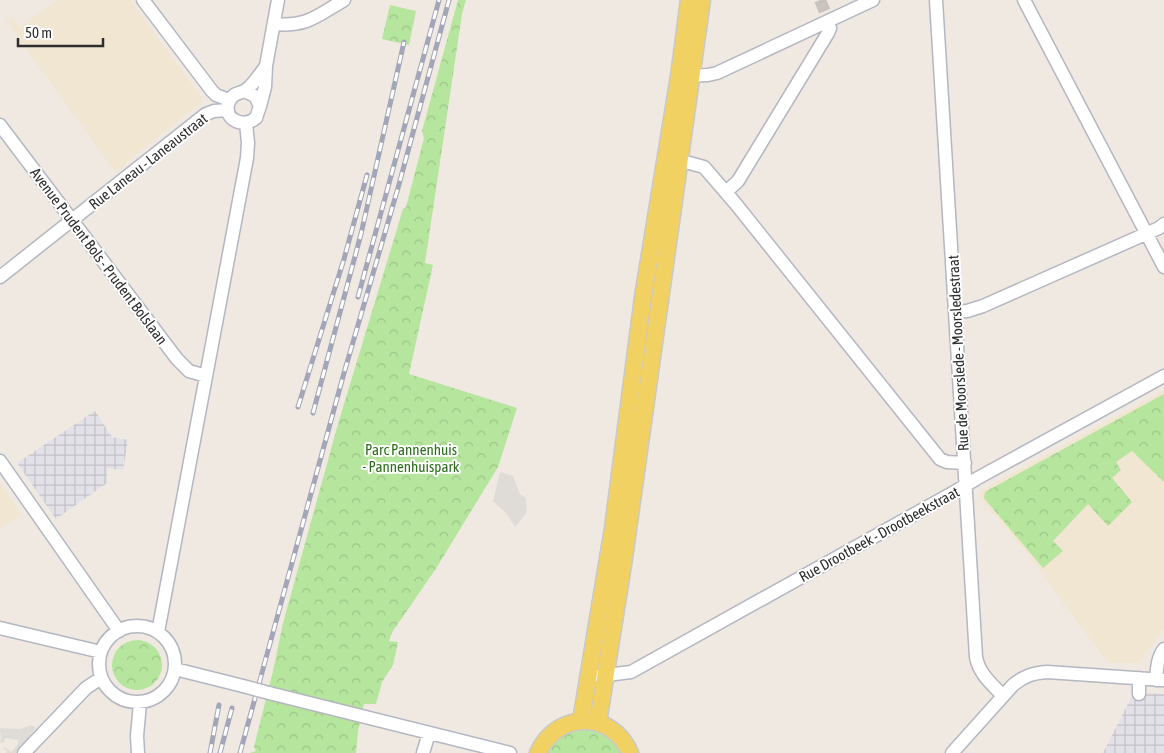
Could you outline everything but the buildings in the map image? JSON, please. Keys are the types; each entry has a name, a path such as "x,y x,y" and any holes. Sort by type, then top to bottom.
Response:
{"main road":[{"path":"686,76 689,0"},
{"path":"581,721 598,676 624,558 673,158 686,76 702,0"},
{"path":"598,676 598,723"},
{"path":"538,753 547,737 554,731 572,722 581,721 598,723 610,728 625,742 630,753"}],"street":[{"path":"143,0 212,91 229,105 234,120 246,123 252,122 256,118 265,87 266,66 278,0"},
{"path":"274,24 292,25 305,22 344,0"},
{"path":"686,76 717,73 806,32 827,19 873,0"},
{"name":"Rue de Moorslede - Moorsledestraat","path":"936,0 977,662 984,676 1003,696"},
{"path":"1024,0 1164,267"},
{"path":"726,192 738,181 817,52 830,28 827,19"},
{"path":"806,32 817,52"},
{"path":"229,105 236,94 244,91 266,66"},
{"path":"244,91 255,96 260,106"},
{"name":"Rue Laneau - Laneaustraat","path":"0,277 206,114 229,105"},
{"path":"158,632 247,158 246,123"},
{"name":"Avenue Prudent Bols - Prudent Bolslaan","path":"0,125 177,359 188,371 206,376"},
{"path":"673,158 704,167 940,459 947,462 965,462"},
{"path":"956,312 983,306 1146,234 1164,224"},
{"name":"Rue Drootbeek - Drootbeekstraat","path":"598,676 631,672 1164,376"},
{"path":"0,461 119,631"},
{"path":"134,626 150,628 158,632 174,651 176,670 170,684 160,696 150,701 140,703 123,700 115,696 109,691 101,678 99,670 101,652 108,639 119,631 134,626"},
{"path":"0,628 101,652"},
{"path":"952,753 1022,677 1035,672 1047,672 1160,680 1157,667 1160,654 1164,649"},
{"path":"176,670 510,753"},
{"path":"24,753 86,688 101,678"},
{"path":"1139,694 1140,678"},
{"path":"138,753 137,736 140,703"},
{"path":"423,753 428,733"}],"shaded area":[{"path":"57,0 130,0 202,98 202,102 125,163 126,165 116,173 6,21 12,17 20,27"},
{"path":"1164,390 1164,630 1138,663 1108,663 1025,551 979,495 982,490"},
{"path":"95,411 112,437 128,440 123,470 107,468 107,483 56,519 17,463"},
{"path":"500,472 513,476 520,494 526,498 527,512 515,527 506,513 493,501"},
{"path":"0,483 22,514 0,529"},
{"path":"1134,692 1164,694 1164,753 1103,753"},
{"path":"32,725 36,728 30,735 31,737 16,753 6,753 7,751 3,748 5,747 11,752 18,744 18,740 5,738 4,742 0,743 0,728 20,729"}],"green space":[{"name":"Parc Pannenhuis - Pannenhuispark","path":"458,0 466,0 462,14 425,263 433,265 409,374 517,408 498,467 437,567 393,631 389,641 398,642 393,665 382,682 376,704 364,704 358,731 356,753 250,753 256,751 254,747 283,623 338,424 403,209 406,207 424,138 422,131"},
{"path":"390,5 416,11 409,45 382,39"},
{"path":"1164,394 1164,482 1132,451 1116,462 1121,470 1112,478 1132,502 1108,526 1088,504 1053,541 1063,551 1043,568 984,498 985,492"},
{"path":"137,640 147,642 155,647 160,655 162,665 160,675 155,683 147,688 137,690 127,688 119,683 114,675 112,665 114,655 119,647 127,642"},
{"path":"586,729 607,737 615,743 622,753 547,753 550,747 563,735"}],"tunnel":[{"path":"820,0 826,14"}],"railway":[{"path":"358,297 439,0"},
{"path":"240,753 449,0"},
{"path":"313,413 361,234 404,42"},
{"path":"298,407 344,259 367,175"},
{"path":"210,753 219,705"},
{"path":"220,753 232,708"}]}
